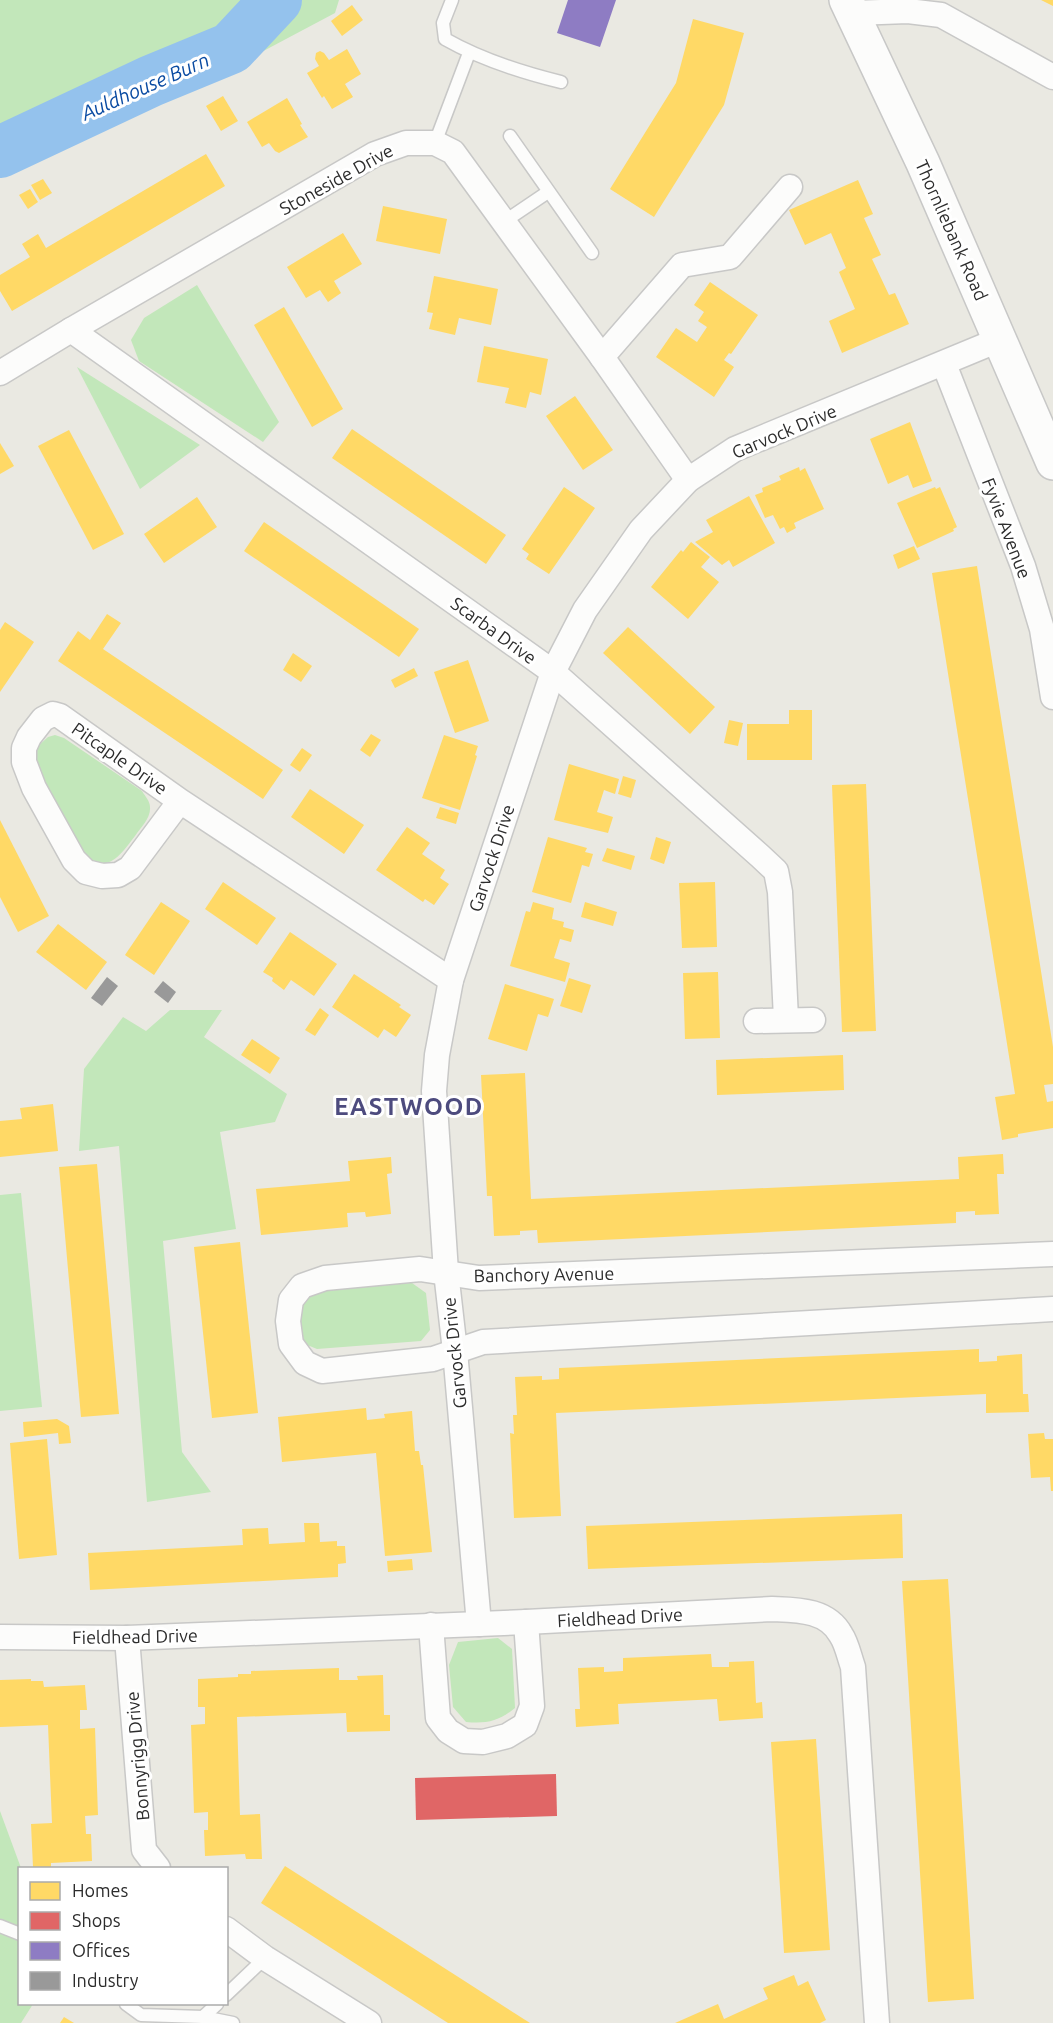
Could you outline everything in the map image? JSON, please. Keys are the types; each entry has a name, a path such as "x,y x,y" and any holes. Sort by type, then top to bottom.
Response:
{"main road":[{"name":"Thornliebank Road","path":"850,6 1001,339 1053,463"}],"street":[{"path":"850,6 941,15 1053,77"},
{"name":"Stoneside Drive","path":"0,373 375,154 406,143 435,143"},
{"path":"435,143 453,152 505,221 688,480"},
{"path":"602,357 682,265 730,257 790,187"},
{"name":"Scarba Drive","path":"71,330 553,672 776,871 780,892 786,1019"},
{"name":"Garvock Drive","path":"479,1624 446,1272 434,1091 437,1055 451,980 553,672 585,610 640,530 688,480 735,449 1001,339"},
{"name":"Fyvie Avenue","path":"944,364 1023,566 1042,629 1053,697"},
{"name":"Pitcaple Drive","path":"180,801 130,867 118,875 102,876 86,872 74,860 34,788 24,762 24,748 29,737 43,719 53,714 60,716 180,801 451,980"},
{"path":"756,1021 813,1020"},
{"name":"Banchory Avenue","path":"1053,1254 479,1278 420,1269 325,1278 302,1286 291,1300 288,1321 291,1344 305,1363 322,1371 433,1359 483,1342 1053,1309"},
{"name":"Fieldhead Drive","path":"0,1637 127,1638 781,1609 809,1611 830,1622 841,1633 853,1667 877,2023"},
{"path":"431,1625 438,1718 448,1731 464,1741 483,1742 507,1736 525,1725 532,1706 526,1622"},
{"name":"Bonnyrigg Drive","path":"127,1638 144,1850 157,1867"},
{"path":"228,1930 265,1958 369,2023"}],"lane":[{"path":"452,0 443,23 445,39 469,53 515,71 561,82"},
{"path":"435,143 469,53"},
{"path":"510,136 592,253"},
{"path":"505,221 548,192"},
{"path":"0,1926 18,1933"},
{"path":"228,1993 265,1958"},
{"path":"127,2005 140,2019 203,2017 233,2023"},
{"path":"203,2017 217,2005"}],"green space":[{"path":"0,0 339,0 335,13 239,64 218,38 37,122 0,136"},
{"path":"206,71 212,79 0,177 0,161"},
{"path":"197,285 279,422 263,442 139,361 131,340 144,318"},
{"path":"77,367 200,445 140,489"},
{"path":"55,735 64,738 142,791 149,803 150,811 145,822 122,852 109,862 95,861 78,847 36,763 37,747 48,737"},
{"path":"170,1010 222,1010 204,1037 287,1094 275,1122 220,1132 236,1229 163,1241 182,1452 211,1492 147,1502 119,1146 79,1151 84,1069 123,1017 146,1031"},
{"path":"21,1193 42,1407 0,1411 0,1195"},
{"path":"412,1283 426,1293 430,1330 421,1341 317,1349 300,1342 298,1309 309,1294 334,1287"},
{"path":"498,1638 512,1649 515,1708 492,1721 466,1722 453,1707 449,1665 458,1642"},
{"path":"0,1811 21,1867 18,1867 18,2005 32,2005 21,2023 0,2023"}],"building: Homes":[{"path":"1041,0 1053,0 1053,6"},
{"path":"352,5 363,20 342,36 331,21"},
{"path":"693,19 744,33 724,105 654,217 610,189 676,83"},
{"path":"347,49 361,74 345,84 353,97 332,109 324,96 322,98 307,73 319,66 315,59 316,53 320,51 324,53 329,60"},
{"path":"223,96 238,121 221,131 206,106"},
{"path":"287,98 308,137 279,153 269,143 262,147 247,122"},
{"path":"206,154 225,186 12,311 0,291 0,275 30,257 22,244 38,234 46,248"},
{"path":"43,179 52,193 40,200 31,185"},
{"path":"858,180 873,214 864,218 881,255 872,259 889,295 895,293 909,324 842,353 829,321 855,309 839,272 846,268 831,233 805,245 789,210"},
{"path":"30,189 38,202 28,209 19,195"},
{"path":"383,206 447,219 440,254 376,241"},
{"path":"343,233 362,264 334,281 341,293 328,302 320,290 306,298 287,267"},
{"path":"434,276 498,289 491,325 459,318 455,335 429,329 433,313 427,312"},
{"path":"710,282 758,315 731,354 729,353 724,360 734,367 714,397 656,357 676,328 697,342 707,327 698,321 704,312 694,305"},
{"path":"284,307 343,409 312,427 254,325"},
{"path":"484,346 548,359 541,395 530,392 526,408 505,403 509,388 477,382"},
{"path":"575,396 613,450 583,470 546,416"},
{"path":"910,422 932,481 913,488 908,475 888,484 870,439"},
{"path":"352,429 506,535 486,564 332,458"},
{"path":"69,430 124,534 93,550 38,446"},
{"path":"0,443 14,466 0,474"},
{"path":"799,467 800,471 805,468 824,509 794,523 796,528 787,533 784,527 780,529 773,515 765,518 755,495 763,492 762,488 781,480 779,476"},
{"path":"564,487 595,508 549,574 526,559 529,554 522,549"},
{"path":"935,487 936,489 940,487 957,527 953,529 954,531 917,548 897,503"},
{"path":"749,496 775,543 733,567 729,560 722,565 695,542 713,532 706,520"},
{"path":"197,497 217,527 164,563 144,534"},
{"path":"264,522 419,629 399,657 244,551"},
{"path":"691,542 710,557 701,567 719,582 688,619 651,587 681,550 683,552"},
{"path":"914,546 920,559 898,569 893,555"},
{"path":"977,566 1053,1047 1053,1084 1044,1085 1047,1102 1053,1101 1053,1128 1018,1134 1018,1137 1002,1140 995,1097 1015,1094 932,573"},
{"path":"107,614 121,623 103,649 283,770 263,799 58,661 78,631 90,640"},
{"path":"5,622 34,642 0,692 0,630"},
{"path":"628,627 715,707 690,734 603,653"},
{"path":"293,653 312,666 301,682 283,670"},
{"path":"468,660 489,721 455,733 434,672"},
{"path":"414,668 418,676 395,688 391,680"},
{"path":"789,710 812,710 812,760 747,760 747,724 789,724"},
{"path":"729,720 743,723 738,746 724,743"},
{"path":"371,734 381,740 370,757 360,750"},
{"path":"444,735 478,746 460,810 422,798"},
{"path":"302,748 312,755 300,772 290,765"},
{"path":"569,764 619,779 615,794 604,790 597,812 613,817 608,833 554,820"},
{"path":"623,776 636,780 631,798 618,794"},
{"path":"866,784 876,1031 842,1032 832,785"},
{"path":"310,789 364,825 344,854 291,817"},
{"path":"440,807 459,813 456,824 436,818"},
{"path":"0,820 49,916 18,932 0,897"},
{"path":"407,827 430,843 422,854 445,870 440,878 449,884 434,905 425,899 423,902 376,870"},
{"path":"548,837 587,848 585,852 593,854 589,867 582,865 571,903 532,892"},
{"path":"656,837 671,842 664,864 650,859"},
{"path":"607,848 635,856 631,870 602,861"},
{"path":"223,882 276,918 257,945 205,909"},
{"path":"715,882 717,947 682,948 679,883"},
{"path":"161,902 190,921 154,975 125,955"},
{"path":"533,902 554,908 552,919 564,922 563,927 574,930 571,942 560,939 554,958 570,963 565,982 510,966 526,911 530,912"},
{"path":"585,902 617,912 613,926 581,917"},
{"path":"58,924 107,962 86,990 36,952"},
{"path":"290,932 337,964 314,996 291,980 284,990 272,981 273,978 263,972"},
{"path":"718,972 720,1038 685,1039 683,973"},
{"path":"354,974 401,1005 399,1007 411,1015 396,1037 384,1029 378,1038 332,1007"},
{"path":"569,978 591,985 582,1013 560,1006"},
{"path":"505,984 554,999 548,1017 538,1014 527,1051 488,1039"},
{"path":"320,1008 329,1015 315,1036 305,1030"},
{"path":"252,1039 280,1058 270,1074 241,1055"},
{"path":"843,1055 844,1090 717,1095 716,1060"},
{"path":"525,1073 531,1199 959,1179 958,1157 1003,1154 1004,1174 997,1174 999,1214 975,1215 975,1211 956,1212 956,1223 538,1243 537,1230 520,1231 520,1235 494,1236 492,1196 487,1196 481,1075"},
{"path":"53,1104 58,1151 0,1157 0,1121 22,1119 20,1108"},
{"path":"391,1157 392,1173 387,1174 391,1214 366,1217 365,1212 347,1213 348,1227 261,1235 256,1189 350,1181 348,1161"},
{"path":"97,1164 119,1414 81,1417 59,1167"},
{"path":"240,1242 258,1413 212,1418 194,1247"},
{"path":"979,1349 979,1362 997,1361 997,1356 1022,1354 1023,1394 1028,1394 1029,1412 986,1413 986,1394 556,1413 561,1516 514,1518 510,1433 514,1434 513,1415 517,1415 515,1377 542,1376 542,1380 559,1379 559,1368"},
{"path":"366,1408 367,1420 385,1418 384,1414 412,1411 415,1451 419,1451 421,1465 423,1465 432,1552 385,1556 376,1453 282,1462 278,1417"},
{"path":"57,1419 69,1426 71,1443 59,1444 58,1433 24,1437 23,1422"},
{"path":"1044,1433 1045,1439 1053,1439 1053,1491 1051,1491 1050,1477 1031,1478 1028,1434"},
{"path":"47,1439 57,1555 19,1559 10,1443"},
{"path":"902,1514 903,1558 588,1569 586,1526"},
{"path":"304,1523 319,1523 320,1542 337,1541 337,1546 345,1546 346,1563 338,1564 338,1577 90,1590 88,1553 243,1545 242,1529 268,1528 269,1544 305,1542"},
{"path":"412,1559 413,1570 388,1572 387,1561"},
{"path":"948,1579 974,1999 928,2002 902,1581"},
{"path":"711,1654 712,1667 729,1667 729,1662 754,1661 756,1703 762,1702 763,1718 719,1721 717,1699 618,1704 619,1724 576,1727 575,1709 580,1709 578,1668 604,1667 604,1672 623,1671 623,1658"},
{"path":"339,1668 339,1680 358,1680 357,1676 383,1675 384,1715 390,1715 390,1731 347,1732 346,1713 237,1717 240,1815 260,1814 262,1859 246,1859 245,1854 205,1856 204,1830 208,1830 208,1812 194,1813 191,1725 205,1724 205,1707 198,1707 198,1679 238,1677 238,1674 251,1674 251,1671"},
{"path":"31,1679 31,1681 43,1681 44,1687 85,1685 87,1710 80,1710 80,1729 95,1728 98,1815 85,1816 86,1834 91,1834 92,1861 51,1863 51,1867 33,1867 31,1824 52,1823 48,1725 0,1727 0,1680"},
{"path":"816,1739 830,1950 784,1953 771,1742"},
{"path":"285,1866 530,2023 448,2023 261,1903"},
{"path":"794,1975 798,1986 808,1981 826,2020 820,2023 675,2023 718,2004 724,2019 768,1999 763,1988"},
{"path":"64,2017 74,2023 60,2023"}],"building: Shops":[{"path":"556,1774 557,1816 416,1820 415,1778"}],"building: Offices":[{"path":"568,0 616,0 600,47 557,33"}],"building: Industry":[{"path":"107,977 118,986 102,1006 91,998"},
{"path":"163,981 176,992 168,1003 154,992"}],"waterway":[{"name":"Auldhouse Burn","path":"0,152 151,81 231,48 276,0"}],"district":[{"name":"EASTWOOD","path":"409,1106"}]}
